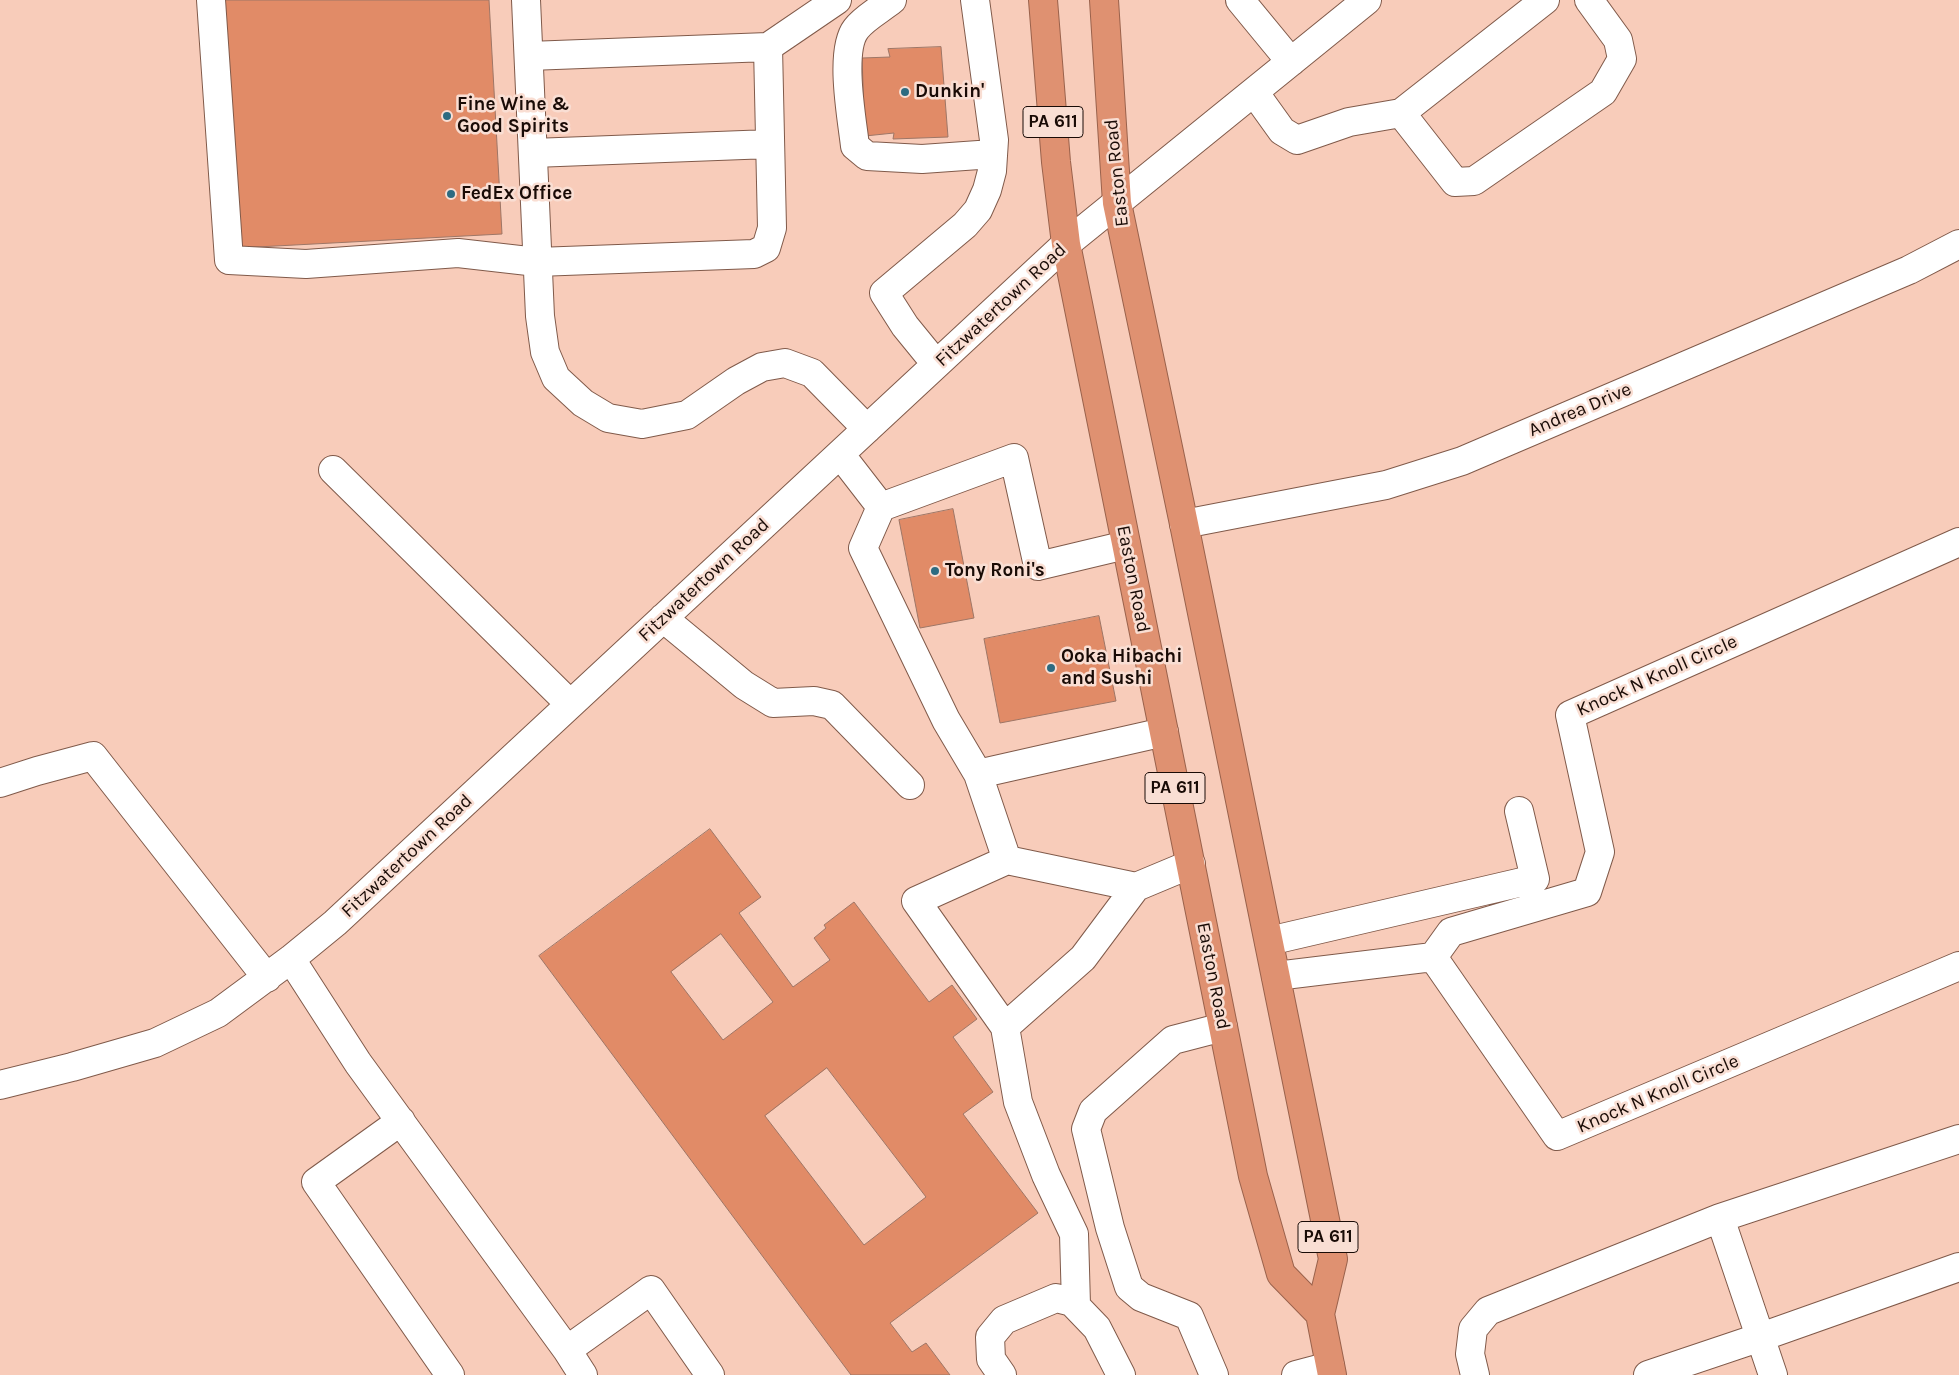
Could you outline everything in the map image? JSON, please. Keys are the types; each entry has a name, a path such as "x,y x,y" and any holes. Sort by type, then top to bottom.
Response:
{"highway":[{"name":"Easton Road","path":"1043,0 1056,162 1066,244 1252,1176 1281,1274 1320,1314"},
{"name":"Easton Road","path":"1104,0 1117,203 1333,1259 1320,1314 1331,1371"}],"street":[{"path":"211,0 229,260 306,264 458,253 537,262 754,254 766,248 772,228 768,47"},
{"path":"526,0 540,316 546,352 556,378 583,403 608,418 642,424 687,415 736,381 762,367 785,364 812,373 867,429"},
{"path":"528,56 768,47 837,0"},
{"path":"892,0 856,28 850,40 847,74 855,146 867,156 922,159 993,154"},
{"path":"936,364 905,326 884,293 965,225 978,210 988,190 992,171 994,140 975,0"},
{"path":"1240,0 1291,62"},
{"name":"Fitzwatertown Road","path":"0,1086 155,1043 218,1013 292,959 335,923 1066,244 1367,0"},
{"path":"1254,92 1282,131 1297,140 1349,122 1401,113 1546,0"},
{"path":"1401,113 1455,182 1474,181 1603,92 1622,60 1618,40 1589,0"},
{"path":"533,154 770,144"},
{"name":"Andrea Drive","path":"1184,524 1386,485 1462,461 1909,270 1959,244"},
{"path":"840,454 881,507"},
{"path":"1007,860 978,774 946,720 863,548 881,507 1014,458 1038,566 1126,546"},
{"path":"333,470 570,704"},
{"name":"Knock N Knoll Circle","path":"1959,542 1570,714 1600,852 1587,892 1451,932 1433,957 1557,1136 1959,966"},
{"path":"663,618 744,685 773,703 814,701 832,705 910,785"},
{"path":"978,774 1164,732"},
{"path":"0,783 93,756 267,978"},
{"path":"1269,941 1535,879 1520,810"},
{"path":"1076,1305 1074,1234 1046,1175 1018,1102 1006,1027 916,900 1007,860 1136,887"},
{"path":"1006,1027 1083,958 1136,887 1191,864"},
{"path":"1276,976 1433,957"},
{"path":"292,959 358,1063 567,1350 583,1375"},
{"path":"1214,1375 1189,1316 1141,1297 1129,1287 1110,1228 1086,1129 1093,1111 1173,1040 1223,1027"},
{"path":"401,1121 316,1182 450,1375"},
{"path":"1475,1375 1470,1354 1473,1329 1488,1312 1720,1218 1959,1139"},
{"path":"1720,1218 1774,1375"},
{"path":"1648,1375 1761,1338 1959,1267"},
{"path":"567,1350 651,1290 710,1375"},
{"path":"1002,1375 991,1359 990,1337 1004,1320 1056,1298 1072,1302 1097,1328 1121,1375"},
{"path":"1296,1375 1331,1371"}],"building":[{"path":"224,0 489,0 502,234 238,248"},
{"path":"941,47 948,137 893,139 894,133 865,136 862,58 890,57 888,49"},
{"path":"953,509 974,618 920,628 899,520"},
{"path":"1099,616 1116,701 1000,723 984,639"},
{"path":"710,829 761,897 739,913 793,987 830,960 814,938 826,928 824,925 854,902 929,1002 952,985 977,1019 953,1037 993,1092 963,1114 1038,1213 890,1323 912,1352 926,1343 950,1375 851,1375 539,956","holes":["721,934 773,1002 723,1040 671,972","827,1068 926,1197 864,1245 765,1116"]}],"place":[{"name":"Dunkin'","path":"905,92"},
{"name":"Fine Wine & Good Spirits","path":"447,116"},
{"name":"FedEx Office","path":"451,194"},
{"name":"Tony Roni's","path":"935,571"},
{"name":"Ooka Hibachi and Sushi","path":"1051,668"}]}
